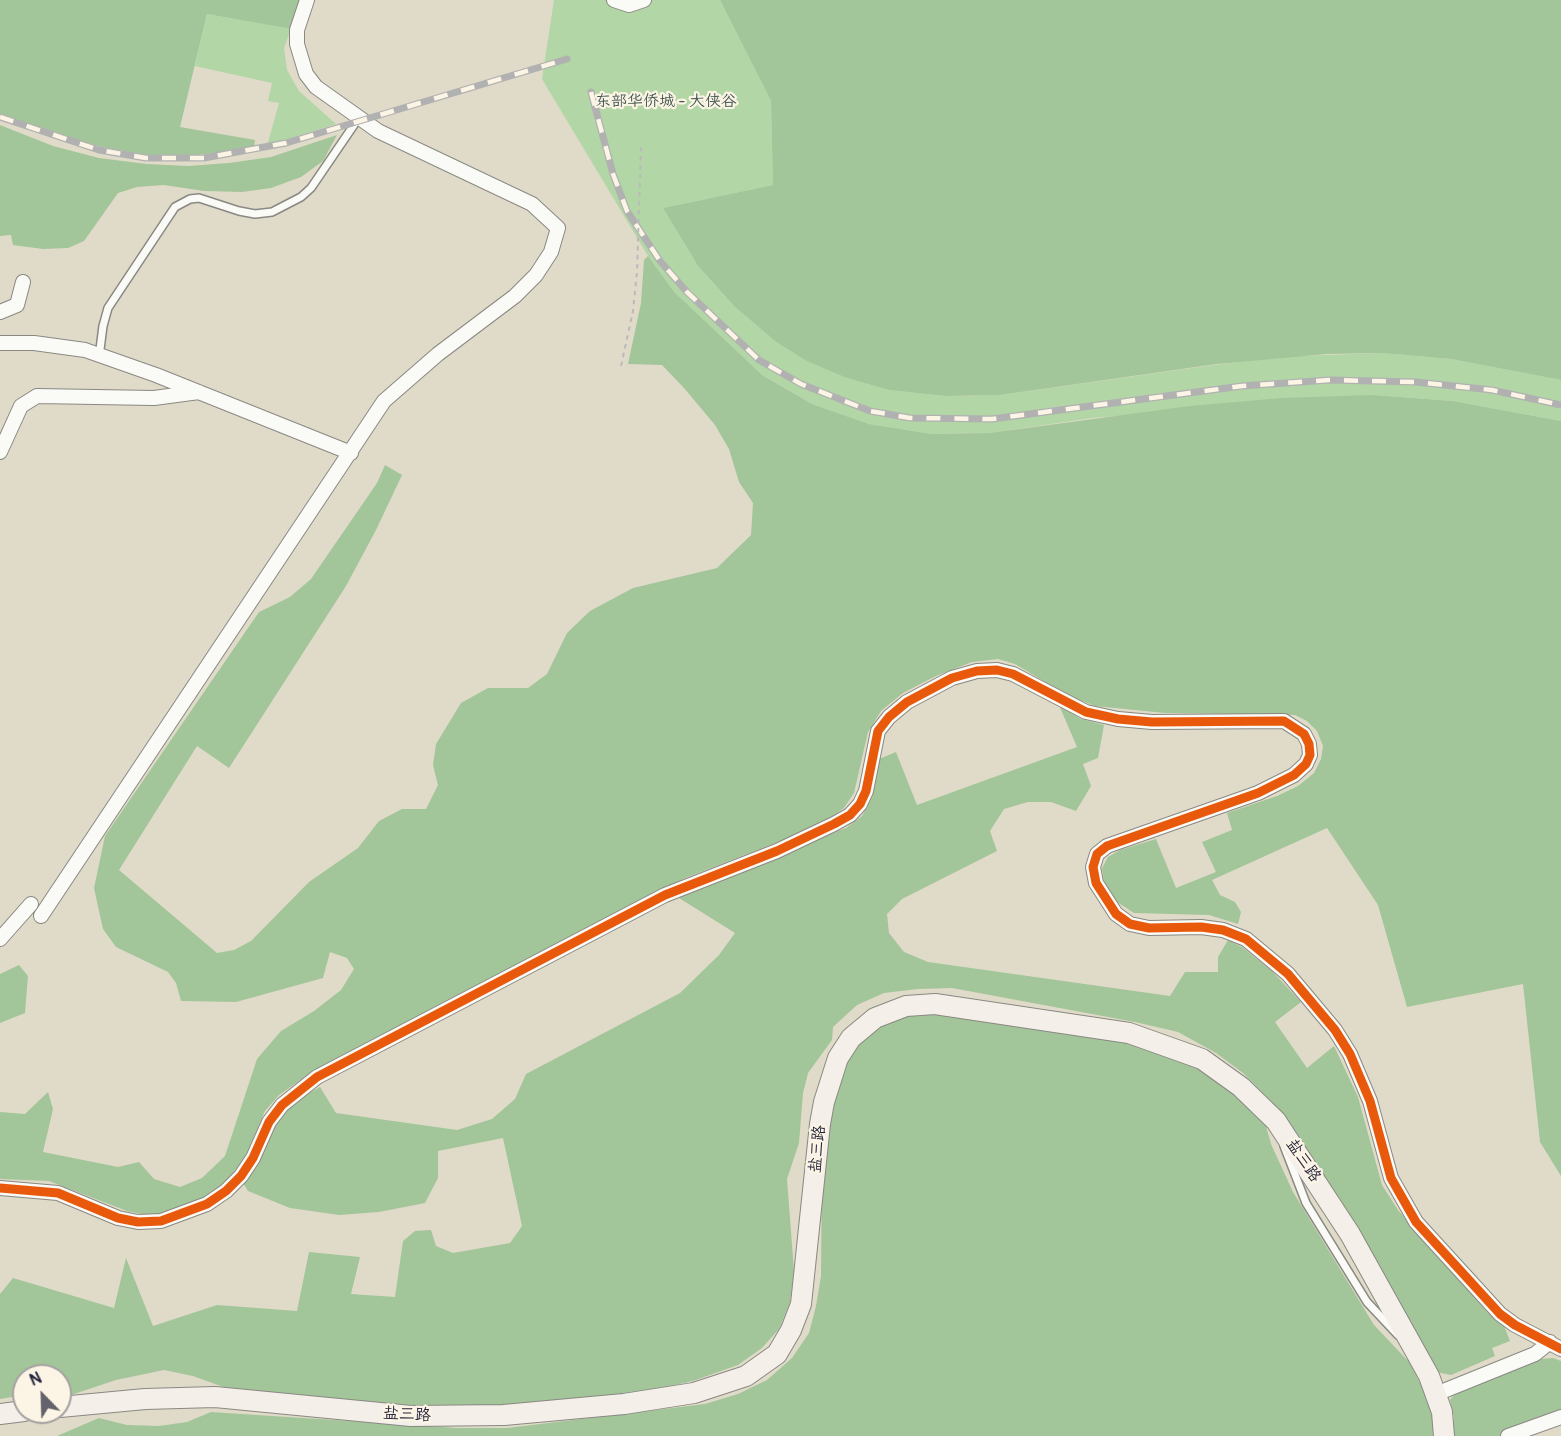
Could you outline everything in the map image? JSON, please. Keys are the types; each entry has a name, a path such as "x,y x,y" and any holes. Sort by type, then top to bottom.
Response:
{"main road":[{"name":"盐三路","path":"72,1406 144,1399 215,1397 411,1416 504,1415 624,1404 687,1394 721,1386 746,1376 763,1367 777,1354 791,1330 801,1304 822,1113 838,1058 851,1038 868,1023 890,1011 906,1006 935,1004 1099,1027 1160,1042 1202,1059 1258,1101 1276,1121 1324,1191 1411,1344 1436,1394 1442,1412 1444,1436"}],"street":[{"path":"41,916 351,453 384,400 438,354 515,296 536,275 551,252 558,228 532,204 498,185 399,142 358,119 316,87 300,59 297,30 307,0"},
{"path":"614,0 629,5 644,0"},
{"path":"0,312 17,305 23,282"},
{"path":"0,343 85,350 199,392 351,453"},
{"path":"0,452 21,406 37,396 154,398 199,392"},
{"path":"0,1188 58,1193 118,1218 138,1222 161,1221 207,1204 241,1176 253,1158 268,1122 282,1105 317,1077 665,895 777,851 850,815 860,804 866,791 878,731 889,717 907,702 952,678 977,671 997,670 1013,674 1086,712 1118,719 1152,722 1284,722 1304,734 1309,744 1310,755 1306,764 1294,775 1258,793 1107,846 1097,854 1093,867 1096,883 1116,914 1130,924 1149,928 1201,927 1223,930 1245,939 1288,974 1335,1030 1350,1054 1370,1101 1391,1178 1416,1222 1500,1314 1515,1325 1555,1345"},
{"path":"0,939 31,904"},
{"path":"1436,1394 1555,1345"},
{"path":"1508,1436 1561,1417"}],"lane":[{"path":"99,357 108,308 175,207 190,199 199,198 239,211 255,214 272,212 301,197 311,188 358,119"}],"path":[{"path":"621,366 633,311 637,273 641,147"}],"green space":[{"path":"0,0 301,0 291,29 207,14 180,127 255,140 254,149 187,156 147,155 102,147 56,136 0,114"},
{"name":"东部华侨城 - 大侠谷","path":"554,0 720,0 771,101 773,185 663,208 698,266 735,307 775,341 847,378 889,390 945,396 1000,395 1271,357 1382,353 1451,359 1561,380 1561,421 1453,401 1373,395 1092,418 989,433 932,434 869,424 812,404 762,375 719,337 675,293 648,256 542,79"},
{"path":"720,0 1561,0 1561,380 1451,359 1382,353 1327,354 1217,364 1000,395 945,396 889,390 847,378 807,361 775,341 735,307 698,266 663,208 773,185 771,101"},
{"path":"207,14 291,29 284,48 287,70 299,91 336,124 267,146 279,103 268,101 272,83 195,66"},
{"path":"0,125 53,146 99,158 188,166 271,157 337,135 323,161 301,177 271,188 242,192 204,191 164,185 137,187 118,193 84,241 68,248 43,249 13,245 11,235 0,236"},
{"path":"648,256 675,293 762,375 812,404 869,424 932,434 989,433 1190,406 1282,398 1373,395 1453,401 1561,421 1561,1176 1540,1142 1523,984 1407,1007 1378,905 1327,828 1212,880 1220,895 1235,902 1241,912 1238,924 1209,915 1134,913 1114,900 1104,882 1102,868 1108,857 1120,850 1156,839 1176,888 1216,872 1202,842 1232,830 1227,813 1277,796 1298,786 1314,773 1321,759 1323,746 1317,731 1307,721 1295,715 1165,713 1095,706 1069,696 1015,664 998,659 972,662 936,676 903,693 881,711 868,732 854,793 844,808 828,819 796,835 685,878 302,1079 279,1095 265,1111 244,1159 226,1182 206,1198 179,1210 152,1216 127,1211 49,1181 0,1179 0,1112 25,1114 48,1092 53,1109 43,1152 118,1167 139,1162 154,1179 180,1187 202,1178 225,1156 257,1059 281,1031 314,1011 341,990 354,969 347,958 330,952 323,978 236,1002 181,1001 176,983 168,972 116,947 103,929 94,888 105,836 259,612 290,597 311,579 377,483 385,465 402,475 376,530 346,586 229,768 197,746 119,870 217,953 234,950 251,941 309,882 358,848 379,821 402,809 426,809 438,785 433,765 436,744 461,703 488,688 528,688 547,674 567,633 590,611 633,588 717,568 751,535 753,503 739,482 729,449 715,425 662,365 628,364 641,303 644,260"},
{"path":"1059,705 1081,719 1104,725 1098,758 1083,764 1091,786 1076,811 1051,802 1028,802 1004,809 990,831 997,851 902,899 887,914 889,933 904,952 928,962 1170,996 1185,972 1218,972 1218,957 1228,940 1242,947 1272,971 1301,1002 1275,1022 1307,1068 1334,1046 1358,1097 1382,1185 1398,1210 1486,1311 1503,1323 1510,1341 1492,1348 1495,1356 1451,1375 1436,1372 1364,1238 1296,1134 1273,1103 1243,1073 1216,1053 1178,1032 952,988 884,993 857,1005 833,1027 832,1040 808,1073 803,1093 799,1143 787,1179 794,1271 790,1302 779,1329 762,1348 738,1365 693,1381 634,1394 540,1404 471,1407 407,1406 240,1393 193,1376 164,1370 116,1380 72,1395 72,1364 12,1364 12,1397 0,1399 0,1294 13,1278 114,1308 126,1258 153,1326 217,1305 297,1311 309,1252 360,1257 351,1294 395,1297 403,1241 415,1231 431,1230 436,1246 453,1253 510,1243 522,1226 503,1138 438,1151 438,1178 425,1203 379,1212 339,1215 290,1208 248,1191 243,1183 246,1173 280,1116 300,1098 320,1087 336,1113 457,1130 492,1119 515,1099 526,1074 680,993 719,955 735,933 679,898 694,887 846,828 862,816 872,797 879,759 896,752 917,805 1077,747"},
{"path":"19,965 28,976 25,1013 0,1023 0,974"},
{"path":"924,1011 1107,1035 1152,1049 1197,1068 1233,1090 1264,1119 1271,1144 1293,1192 1374,1325 1410,1363 1433,1409 1437,1436 57,1436 99,1418 127,1425 159,1426 187,1422 211,1412 457,1428 507,1428 705,1404 738,1394 767,1380 792,1358 809,1333 816,1306 821,1276 822,1150 839,1066 868,1030 894,1017"},
{"path":"1553,1358 1561,1361 1561,1413 1500,1436 1454,1436 1454,1417 1450,1400 1457,1391 1540,1359"}],"railway":[{"path":"0,117 99,150 146,158 204,158 286,143 567,59"},
{"path":"591,92 613,174 627,211 660,261 687,292 759,360 801,384 870,411 910,418 992,419 1242,386 1329,380 1416,382 1492,390 1561,405"}],"cycle path":[{"path":"0,1188 58,1193 118,1218 138,1222 161,1221 207,1204 226,1191 241,1176 253,1158 269,1122 282,1105 317,1077 665,895 777,851 850,815 860,804 866,791 878,731 889,717 907,702 952,678 977,671 997,670 1013,674 1086,712 1118,719 1152,722 1284,721 1304,734 1309,744 1310,755 1306,764 1294,775 1258,793 1107,846 1097,854 1093,867 1096,883 1116,914 1130,924 1149,928 1201,927 1223,930 1246,939 1288,974 1335,1030 1350,1054 1370,1101 1391,1178 1416,1222 1500,1314 1515,1325 1561,1349"}]}
